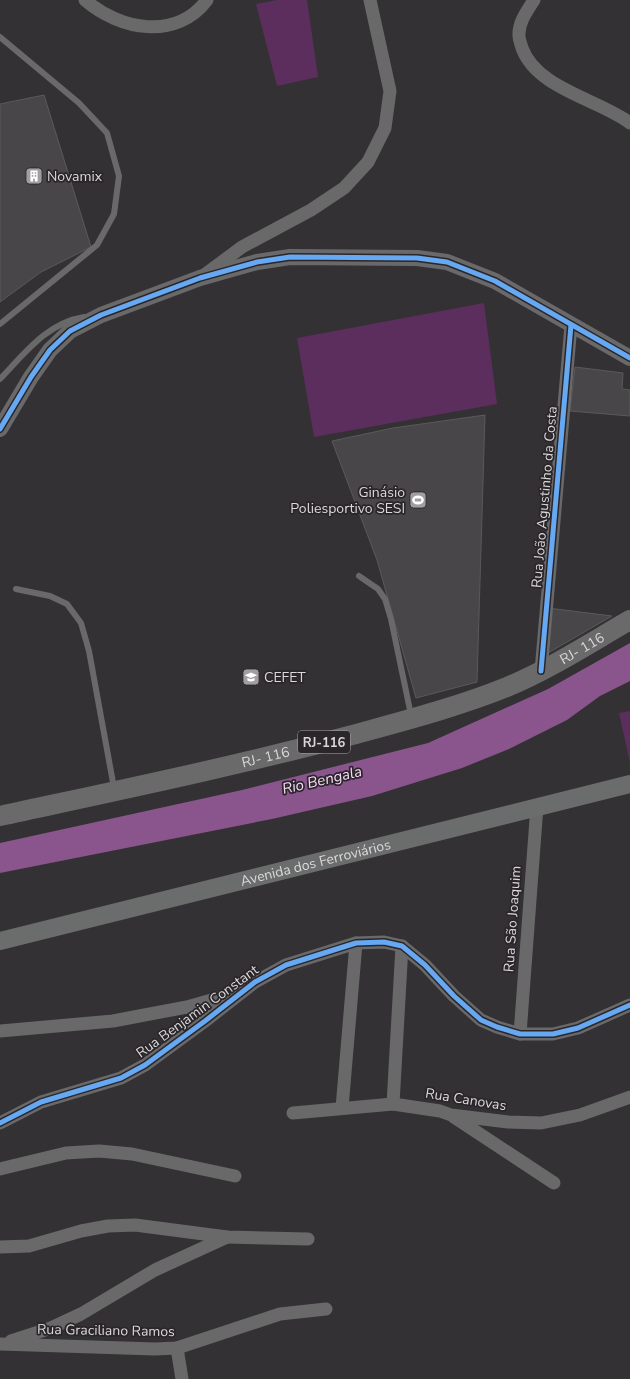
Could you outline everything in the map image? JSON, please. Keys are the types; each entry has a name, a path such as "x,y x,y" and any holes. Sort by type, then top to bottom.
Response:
{"main road":[{"name":"RJ- 116","path":"0,816 296,750 412,719 507,687 541,671 630,620"},
{"name":"Avenida dos Ferroviários","path":"0,941 630,784"}],"street":[{"path":"85,0 124,24 156,28 183,21 202,6 207,0"},
{"path":"200,278 242,247 311,210 344,188 368,162 385,128 390,91 370,0"},
{"path":"534,0 522,21 519,37 525,55 538,72 561,87 630,123"},
{"path":"0,428 31,377 50,350 70,331 101,314 200,278 257,262 290,257 417,258 448,262 495,281 630,358"},
{"name":"Rua João Agustinho da Costa","path":"541,671 571,325"},
{"name":"Rua São Joaquim","path":"520,1034 537,806"},
{"name":"Rua Benjamin Constant","path":"0,1123 41,1102 121,1078 145,1065 255,982 286,965 356,943 384,942 402,946 425,965 454,996 481,1020 520,1034 553,1034 578,1028 630,1005"},
{"path":"342,1108 356,943"},
{"path":"393,1104 402,946"},
{"name":"Rua Benjamin Constant","path":"0,1031 113,1021 187,1007 241,992"},
{"name":"Rua Canovas","path":"293,1113 393,1104 440,1111 451,1115 508,1122 541,1123 580,1115 630,1097"},
{"path":"451,1115 554,1183"},
{"path":"1,1166 66,1153 99,1150 132,1154 235,1176"},
{"path":"0,1247 29,1246 81,1231 108,1226 135,1226 227,1237 308,1239"},
{"path":"2,1344 51,1328 81,1314 155,1270 227,1237"},
{"name":"Rua Graciliano Ramos","path":"2,1344 155,1349 177,1348 242,1325 280,1314 326,1309"},
{"path":"177,1348 182,1379"}],"lane":[{"path":"0,37 79,103 107,134 119,176 114,214 97,245 0,324"},
{"path":"0,379 40,338 59,324 77,318 101,314"},
{"path":"359,576 378,589 385,599 391,619 412,719"},
{"path":"16,589 50,596 66,604 81,624 89,651 115,791"}],"shaded area":[{"path":"277,0 307,0 318,77 277,86 256,4"},
{"path":"484,303 497,404 314,437 297,338"},
{"path":"630,711 630,763 619,713"}],"water":[{"name":"Rio Bengala","path":"630,643 630,681 600,696 567,720 509,749 462,768 372,796 272,819 0,873 0,843 242,790 428,743 548,689"}],"building":[{"name":"Novamix","path":"44,95 91,247 41,272 0,302 0,104"},
{"path":"575,367 623,373 622,389 630,390 630,416 570,411"},
{"name":"Ginásio Poliesportivo SESI","path":"485,415 477,682 416,698 377,560 332,441 393,428"},
{"path":"548,608 612,616 548,653"}],"cycle path":[{"path":"0,429 31,377 50,350 70,331 101,315 200,278 257,262 290,257 417,258 447,262 495,281 630,358"},
{"path":"541,671 571,325"},
{"path":"0,1123 41,1102 121,1078 145,1065 255,982 286,965 356,943 384,942 402,946 425,965 454,996 481,1020 520,1034 553,1034 578,1028 630,1005"}],"place":[{"name":"Novamix","path":"34,176"},
{"name":"Ginásio Poliesportivo SESI","path":"418,500"},
{"name":"CEFET","path":"251,677"}]}
